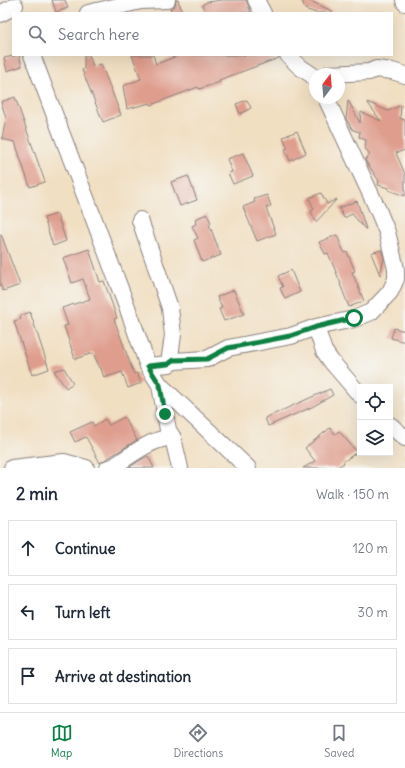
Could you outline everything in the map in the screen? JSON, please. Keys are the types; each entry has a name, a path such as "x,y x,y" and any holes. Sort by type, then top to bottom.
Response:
{"street":[{"path":"92,12 140,1 167,0"},
{"path":"256,0 262,12"},
{"path":"0,14 15,6"},
{"path":"32,56 148,366 160,385 248,468"},
{"path":"289,56 309,72"},
{"path":"345,73 368,72 376,69 392,71 405,75"},
{"path":"148,366 168,364 174,360 207,359 228,348 290,336 316,327 354,318 371,312 390,292 396,279 396,269 387,232 329,104"},
{"path":"140,220 170,308 173,335 168,364"},
{"path":"316,327 324,351 357,391"},
{"path":"160,385 168,430 173,438 180,468"},
{"path":"393,428 405,438"},
{"path":"108,468 165,437 173,438"},
{"path":"12,468 64,462 86,468"}],"building":[{"path":"52,0 65,0 68,8 56,12"},
{"path":"176,0 178,0 183,12 172,12 170,9 175,5"},
{"path":"222,0 246,0 251,12 206,12 202,5 207,2"},
{"path":"302,0 308,0 332,11 313,12 305,9"},
{"path":"19,56 22,66 7,71 4,58"},
{"path":"84,56 89,56 93,66 101,64 121,115 103,122 82,70 84,69"},
{"path":"132,56 153,56 156,64 177,56 279,56 279,58 219,80 220,82 199,89 198,87 151,105 150,103 127,109 123,86 141,79"},
{"path":"15,97 45,182 30,187 15,142 2,139 6,118 1,102"},
{"path":"247,100 251,108 240,114 236,104"},
{"path":"348,100 360,123 361,112 381,121 367,102 388,111 401,105 400,118 405,120 405,150 396,153 405,174 405,196 388,190 389,188 378,185 379,181 365,160 370,154 365,148 366,140 359,137 360,132 353,130 346,119"},
{"path":"297,131 306,153 290,161 285,149 288,148 283,137"},
{"path":"243,153 253,176 233,184 228,173 232,172 227,159"},
{"path":"188,176 197,200 180,206 171,182"},
{"path":"321,193 327,204 337,199 316,222 311,211 314,209 309,198"},
{"path":"267,195 271,206 266,208 276,234 257,241 243,207 255,202 254,199"},
{"path":"357,201 366,229 352,214 344,218 339,208"},
{"path":"57,214 66,241 53,246 44,218"},
{"path":"207,214 211,223 209,224 221,255 202,262 194,240 198,238 192,226 196,224 195,219"},
{"path":"0,234 20,285 3,291 0,284"},
{"path":"337,235 343,250 345,253 347,252 355,271 352,272 364,301 349,307 328,253 325,254 319,242"},
{"path":"89,249 100,282 104,281 117,318 114,319 134,374 137,373 141,383 128,388 122,372 104,378 101,368 93,353 75,359 64,326 68,325 62,308 90,299 83,279 72,283 63,258"},
{"path":"381,250 384,258 380,275 371,253"},
{"path":"291,270 300,292 285,299 280,288 283,287 278,276"},
{"path":"234,290 244,314 224,321 219,309 222,308 217,297"},
{"path":"30,312 49,369 32,375 14,321 21,319 20,316"},
{"path":"394,328 405,331 405,342 391,338"},
{"path":"64,368 73,383 66,388 54,371"},
{"path":"330,389 333,395 312,407 268,426 265,418"},
{"path":"124,417 137,440 100,463 86,437 75,442 70,432 92,422 94,426 105,419 109,425"},
{"path":"330,428 335,434 339,431 357,452 336,468 303,468 315,461 305,448"},
{"path":"148,456 154,468 128,468 139,461"}],"route":[{"path":"165,414 160,385 148,366 168,364 174,360 207,359 228,348 290,336 316,327 354,318"}]}
